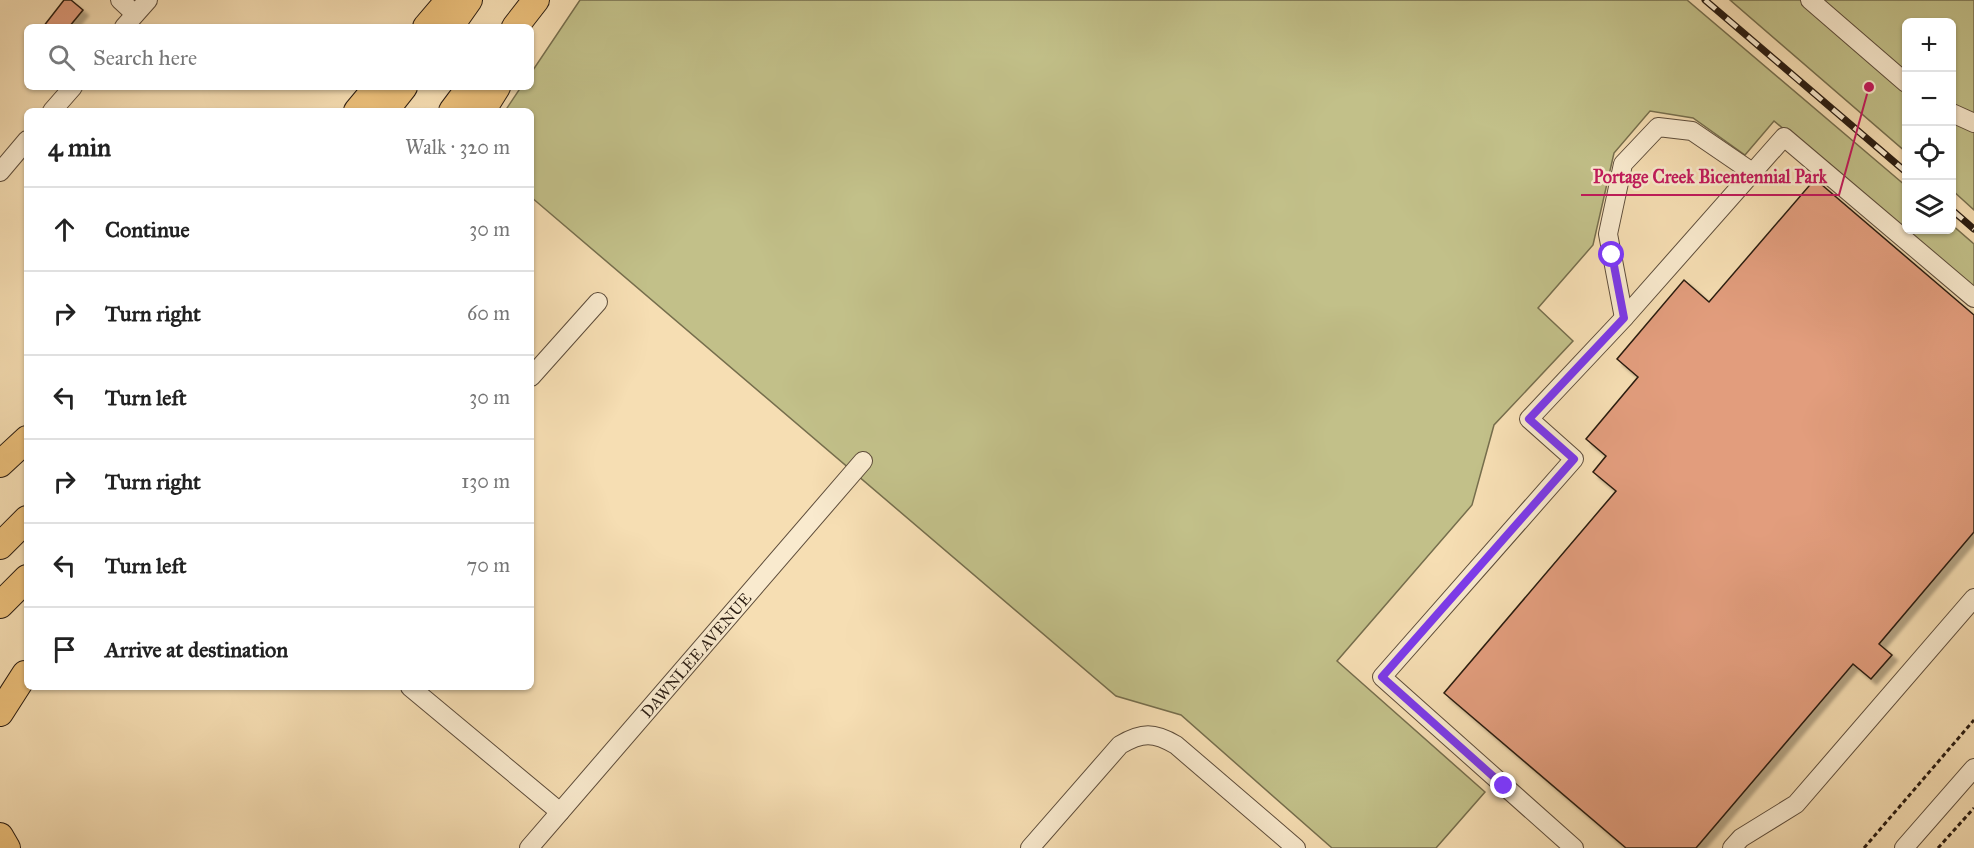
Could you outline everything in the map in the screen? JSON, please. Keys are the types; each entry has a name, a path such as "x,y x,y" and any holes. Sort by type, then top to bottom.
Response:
{"highway":[{"path":"429,24 449,0"},
{"path":"452,24 469,0"},
{"path":"517,24 536,0"},
{"path":"532,24 544,0"},
{"path":"359,108 374,90"},
{"path":"387,108 402,90"},
{"path":"454,108 468,90"},
{"path":"484,108 495,90"},
{"path":"0,464 24,442"},
{"path":"0,546 24,522"},
{"path":"0,605 24,581"},
{"path":"0,698 24,675"},
{"path":"0,713 24,676"},
{"path":"0,836 7,848"}],"street":[{"path":"120,0 130,21 148,0"},
{"path":"1810,0 1902,80"},
{"path":"55,108 70,90"},
{"path":"1956,115 1974,123"},
{"path":"1624,318 1608,234 1623,164 1658,127 1692,131 1752,172"},
{"path":"1574,848 1382,677 1574,459 1529,419 1624,318 1784,137 1974,298"},
{"path":"0,172 24,144"},
{"path":"534,374 598,302"},
{"name":"DAWNLEE AVENUE","path":"529,848 863,461"},
{"path":"1732,848 1741,838 1796,804 1974,598"},
{"path":"414,690 560,812"},
{"path":"1029,848 1110,754 1140,734 1160,736 1176,744 1296,848"},
{"path":"1904,848 1974,768"}],"path":[{"path":"1864,848 1974,720"},
{"path":"1938,848 1974,808"}],"shaded area":[{"path":"580,0 1687,0 1902,183 1902,227 1774,121 1745,155 1693,118 1650,111 1614,153 1593,245 1538,308 1573,341 1494,425 1472,505 1337,661 1485,792 1436,848 1332,848 1181,715 1116,696 534,200 534,108 507,108 519,90 534,90 534,69"},
{"path":"1730,0 1974,0 1974,210 1956,194 1956,18 1902,18 1902,149"},
{"path":"1956,228 1974,244 1974,287 1910,234 1956,234"}],"building":[{"path":"64,0 71,0 83,10 71,24 45,24"},
{"path":"1815,179 1974,315 1974,532 1879,644 1892,655 1871,679 1853,664 1696,848 1626,848 1444,693 1616,491 1593,472 1606,456 1586,439 1638,377 1617,359 1684,280 1709,302"}],"railway":[{"path":"1705,0 1902,169"},
{"path":"1956,213 1974,229"}],"place":[{"name":"Portage Creek Bicentennial Park","path":"1869,87"}],"route":[{"path":"1504,786 1382,677 1574,459 1529,419 1624,318 1612,255"}]}
